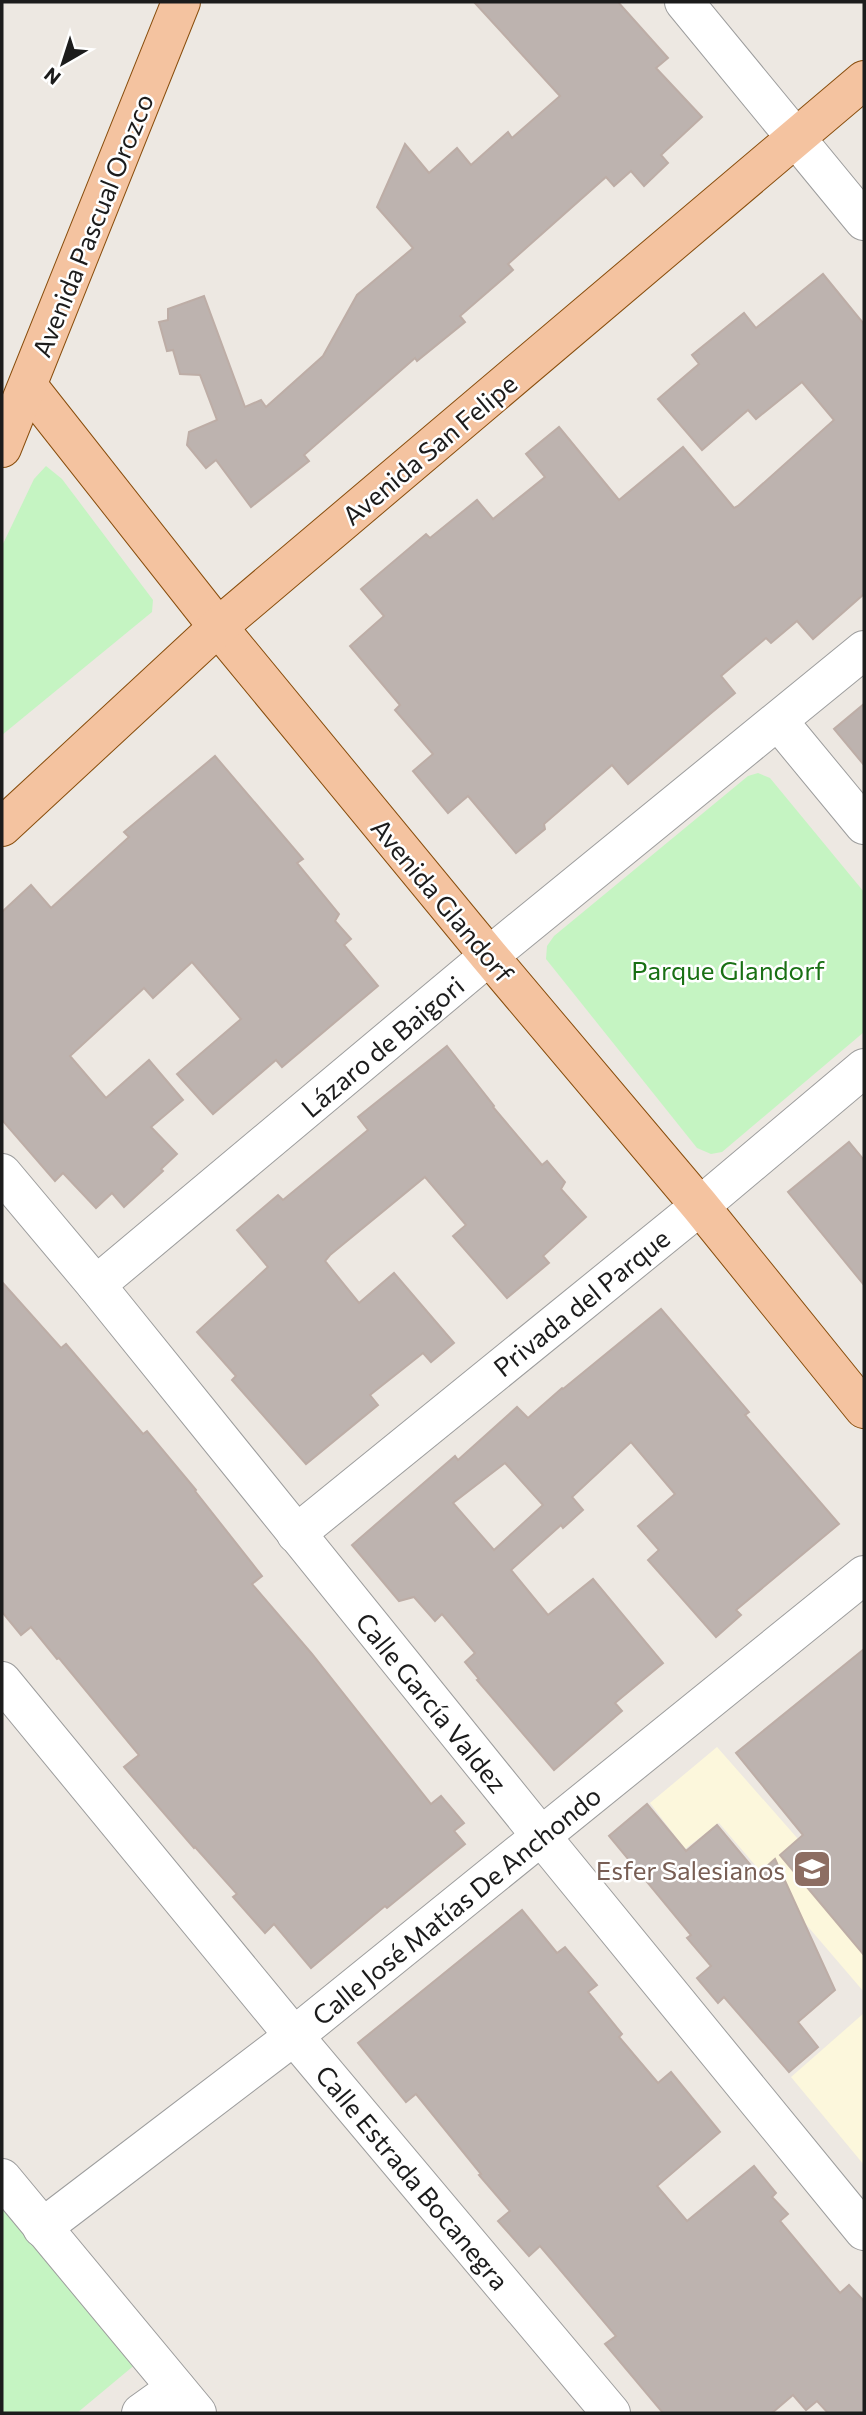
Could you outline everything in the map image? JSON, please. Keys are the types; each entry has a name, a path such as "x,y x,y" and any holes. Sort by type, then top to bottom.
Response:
{"main road":[{"name":"Avenida Pascual Orozco","path":"2,448 181,2"},
{"name":"Avenida San Felipe","path":"2,827 218,627 864,80"},
{"name":"Avenida Glandorf","path":"28,386 218,627 489,956 700,1206 864,1409"}],"street":[{"path":"684,2 864,221"},
{"name":"Lázaro de Baigori","path":"96,1285 489,956 864,650"},
{"path":"779,722 864,825"},
{"name":"Privada del Parque","path":"296,1534 700,1206 864,1068"},
{"name":"Calle García Valdez","path":"2,1173 96,1285 864,2231"},
{"name":"Calle José Matías De Anchondo","path":"41,2228 294,2036 864,1575"},
{"name":"Calle Estrada Bocanegra","path":"2,1681 294,2036 611,2413"},
{"path":"2,2178 187,2401 141,2413"}],"shaded area":[{"name":"Esfer Salesianos","path":"717,1747 798,1839 864,1784 864,1992 719,1823 685,1849 650,1803"},
{"path":"864,2013 864,2165 791,2077"}],"green space":[{"path":"46,466 62,479 153,600 152,612 2,735 2,546 34,479"},
{"name":"Parque Glandorf","path":"758,773 770,778 864,892 864,1032 722,1152 711,1154 697,1148 546,959 547,946 554,936 748,776"},
{"path":"2,2191 137,2363 77,2413 2,2413"}],"building":[{"path":"474,2 618,2 668,58 656,68 702,117 661,155 668,163 644,186 631,171 614,186 606,177 508,264 513,270 460,316 465,322 417,361 415,358 304,455 309,461 251,507 216,460 206,468 187,445 189,432 217,420 200,375 180,374 173,350 167,351 159,322 168,320 168,309 204,296 245,407 261,400 266,407 323,356 357,295 413,248 377,207 405,144 429,173 457,148 471,165 508,132 512,138 560,96"},
{"path":"823,274 864,324 864,594 813,639 797,621 771,643 766,638 721,676 735,693 628,784 612,765 544,824 545,829 516,853 468,796 448,813 413,771 433,754 395,710 400,705 350,646 384,616 361,589 426,534 430,538 477,500 493,519 545,477 526,454 559,427 619,500 683,447 734,508 738,506 834,420 802,382 756,419 748,410 702,450 658,399 699,364 692,355 744,313 756,328"},
{"path":"864,704 864,765 834,729"},
{"path":"215,756 303,859 297,863 339,914 335,921 351,939 344,945 378,986 282,1067 276,1060 213,1114 177,1074 241,1019 192,962 153,998 144,988 70,1056 106,1098 149,1060 183,1100 151,1127 177,1154 161,1169 163,1171 124,1207 112,1193 96,1208 63,1173 55,1181 2,1120 2,912 31,885 51,908 129,837 124,832"},
{"path":"447,1046 493,1107 542,1165 547,1161 565,1182 561,1189 586,1217 543,1256 549,1263 507,1298 453,1236 466,1225 425,1177 330,1255 325,1261 359,1303 394,1273 454,1343 431,1362 423,1353 370,1395 378,1405 306,1464 232,1380 236,1376 197,1332 268,1267 237,1230 278,1195 283,1200 368,1130 358,1117"},
{"path":"849,1142 864,1160 864,1285 788,1192"},
{"path":"2,1282 61,1348 66,1344 143,1434 147,1431 262,1576 252,1584 312,1654 431,1804 441,1796 464,1823 454,1831 465,1844 311,1968 274,1924 265,1933 233,1897 237,1894 124,1767 139,1755 59,1658 57,1659 31,1627 21,1635 2,1612"},
{"path":"661,1309 749,1412 745,1415 839,1524 736,1610 741,1615 716,1637 648,1560 659,1550 638,1526 675,1494 631,1442 572,1497 583,1510 563,1528 561,1525 511,1570 548,1615 593,1579 663,1663 615,1703 622,1711 554,1770 477,1680 479,1679 465,1662 475,1653 442,1614 435,1621 414,1597 399,1601 352,1545 455,1456 458,1460 517,1407 528,1418","holes":["505,1463 543,1505 494,1550 453,1503"]},
{"path":"864,1649 864,1955 780,1855 803,1835 736,1753"},
{"path":"647,1804 686,1851 717,1825 758,1874 775,1859 835,1990 798,2022 818,2047 789,2072 724,1997 718,2003 697,1978 711,1966 687,1938 691,1935 609,1836"},
{"path":"522,1910 557,1953 565,1947 597,1985 588,1992 622,2034 619,2037 658,2083 671,2072 720,2132 657,2186 687,2221 754,2166 776,2193 772,2197 788,2214 780,2221 840,2293 849,2285 864,2301 864,2413 828,2413 817,2401 806,2410 793,2395 772,2413 663,2413 605,2344 616,2336 540,2246 529,2256 498,2221 510,2211 479,2175 481,2174 416,2094 406,2102 358,2043"}],"place":[{"name":"Esfer Salesianos","path":"812,1869"}]}
